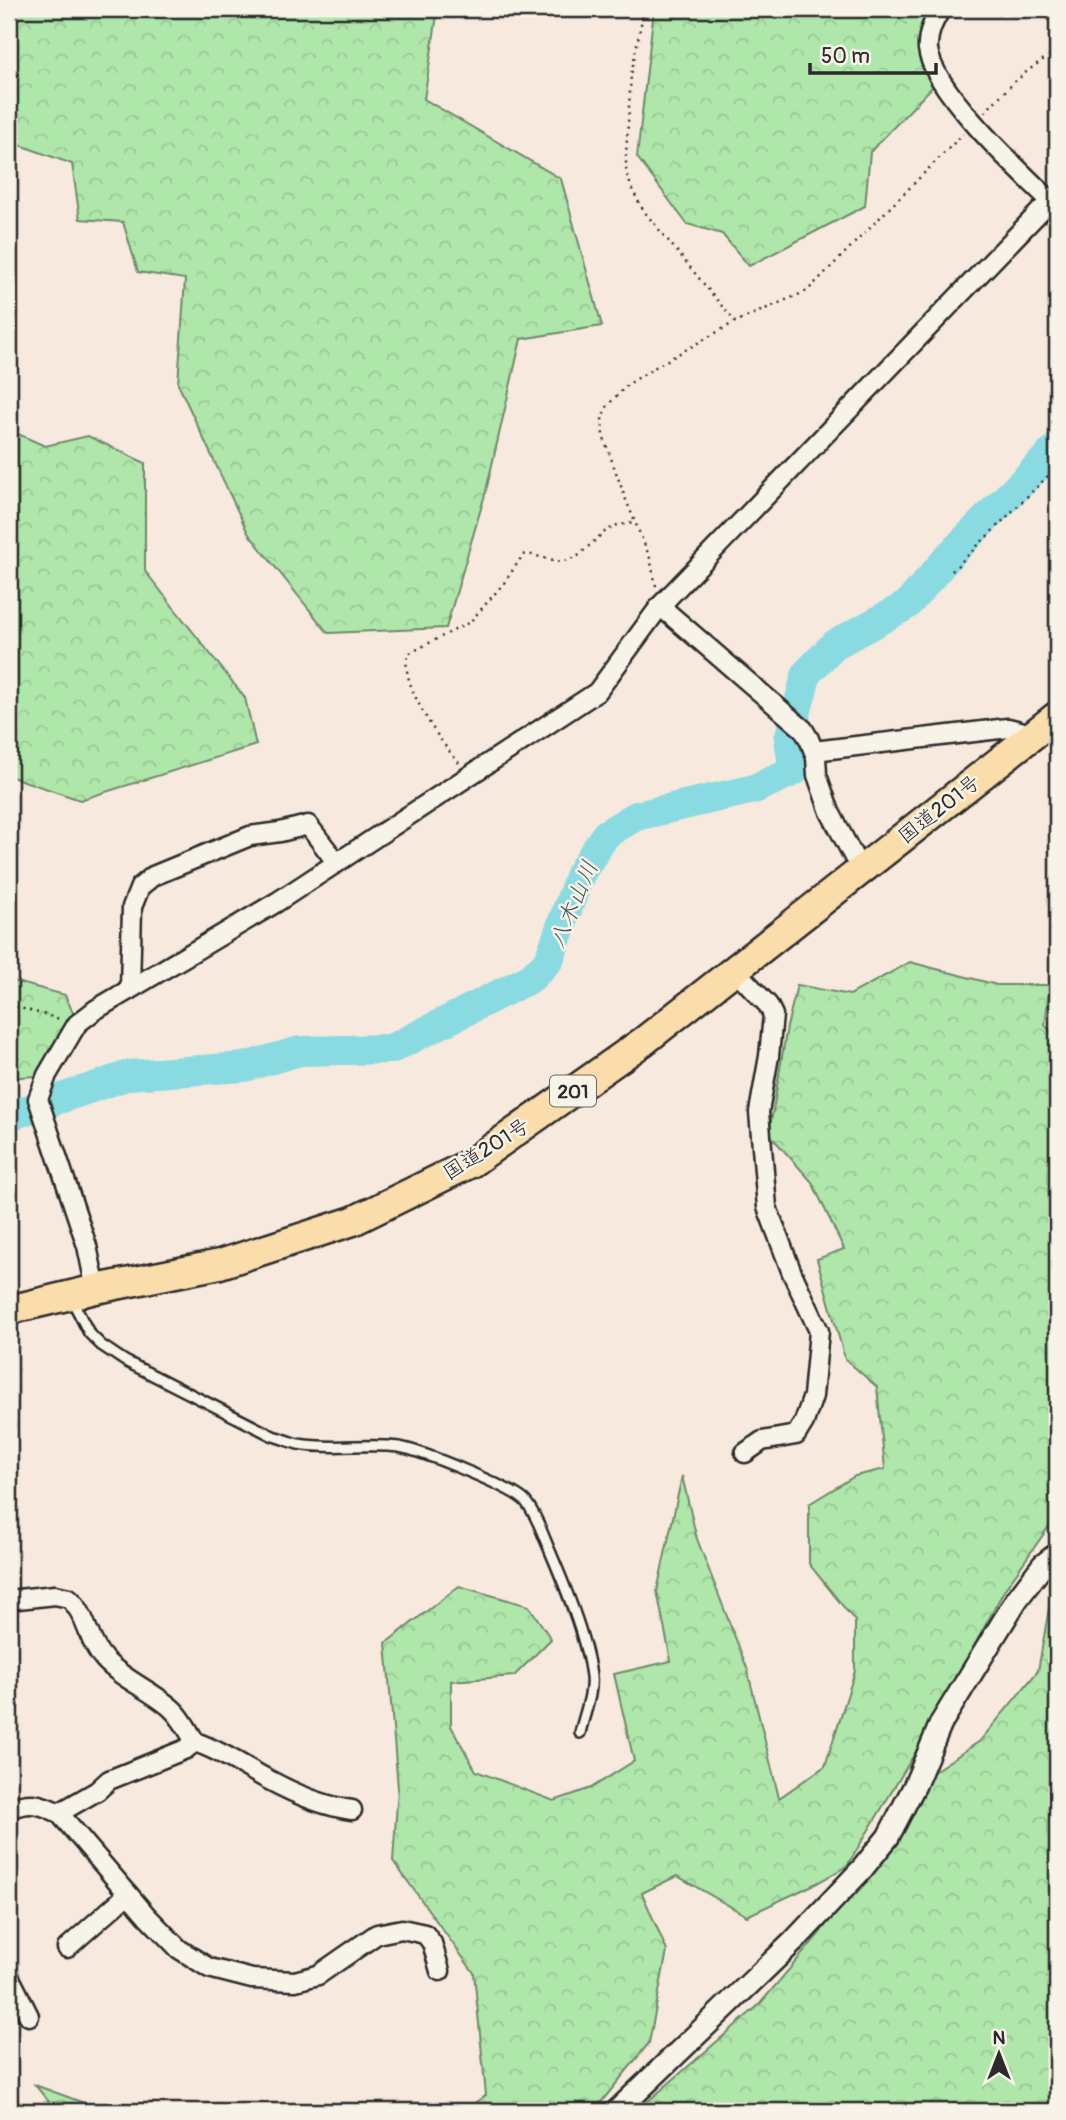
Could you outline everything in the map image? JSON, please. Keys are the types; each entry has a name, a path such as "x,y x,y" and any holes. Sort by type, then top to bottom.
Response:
{"highway":[{"name":"国道201号","path":"9,1310 219,1264 353,1221 471,1163 644,1041 1057,716"}],"street":[{"path":"83,1292 87,1246 41,1106 47,1075 77,1024 94,1010 277,902 597,692 660,606 1054,204 974,124 948,90 928,50 932,22 941,9"},
{"path":"660,606 803,729 816,757 817,775 830,812 860,869"},
{"path":"814,751 1008,728 1031,737"},
{"path":"130,989 132,907 140,887 153,876 250,836 308,825 337,863"},
{"path":"734,970 768,1005 772,1015 769,1056 759,1112 767,1207 792,1273 820,1331 813,1396 804,1422 796,1435 762,1441 746,1453"},
{"path":"617,2111 793,1942 888,1838 915,1785 940,1724 1017,1599 1043,1565 1057,1554"},
{"path":"9,1600 55,1595 69,1598 81,1614 101,1656 114,1669 171,1708 183,1721 195,1742 215,1749 269,1780 309,1798 331,1807 352,1810"},
{"path":"59,1813 97,1791 109,1780 186,1749 195,1742"},
{"path":"9,1809 23,1804 41,1804 59,1813 179,1949 209,1968 252,1979 295,1981 318,1975 377,1934 402,1929 425,1934 432,1943 440,1971"},
{"path":"67,1948 128,1894"},
{"path":"9,1976 29,2016"}],"lane":[{"path":"83,1292 89,1333 101,1345 125,1361 273,1436 299,1444 401,1447 483,1478 524,1500 536,1516 555,1562 582,1640 591,1677 580,1733"}],"path":[{"path":"644,9 631,75 626,172 643,209 735,322"},
{"path":"660,606 650,558 603,436 601,417 608,405 627,385 735,322 807,290 1010,85 1039,61 1057,51"},
{"path":"952,571 1057,467"},
{"path":"469,777 441,743 414,693 406,660 408,654 470,622 504,583 523,555 561,562 578,556 603,533 617,525 635,523"},
{"path":"9,1005 77,1024"}],"green space":[{"path":"9,9 438,9 424,99 561,179 602,326 521,339 486,491 446,628 328,633 248,533 178,384 185,279 138,272 123,222 80,219 72,164 9,141"},
{"path":"654,9 923,9 937,82 870,152 865,206 749,266 722,234 687,224 637,157"},
{"path":"9,430 45,446 88,436 145,463 145,571 245,698 256,745 80,800 9,776"},
{"path":"910,962 997,985 1050,985 1045,1025 1057,1039 1057,1515 1005,1589 927,1733 847,1866 747,1916 677,1876 642,1893 667,1951 649,2043 594,2111 463,2111 486,2095 474,1973 393,1861 398,1788 386,1643 459,1586 529,1606 551,1639 514,1676 451,1681 451,1726 476,1771 554,1801 591,1788 634,1761 614,1674 671,1661 657,1591 682,1476 697,1539 747,1668 779,1798 825,1766 855,1671 855,1621 809,1564 809,1504 855,1476 885,1469 877,1387 845,1359 817,1259 844,1249 812,1182 769,1134 797,985 850,995"},
{"path":"9,980 65,995 75,1017 48,1075 9,1078"},
{"path":"1057,1571 1057,2111 637,2111 759,2005 820,1933 890,1836 927,1776 980,1741 1038,1671"},
{"path":"35,2085 106,2111 56,2111"}],"waterway":[{"name":"八木山川","path":"9,1116 129,1075 244,1067 300,1051 391,1049 531,978 549,960 580,874 606,834 636,816 754,789 794,771 789,739 807,673 834,645 907,605 949,556 1057,447"}]}
